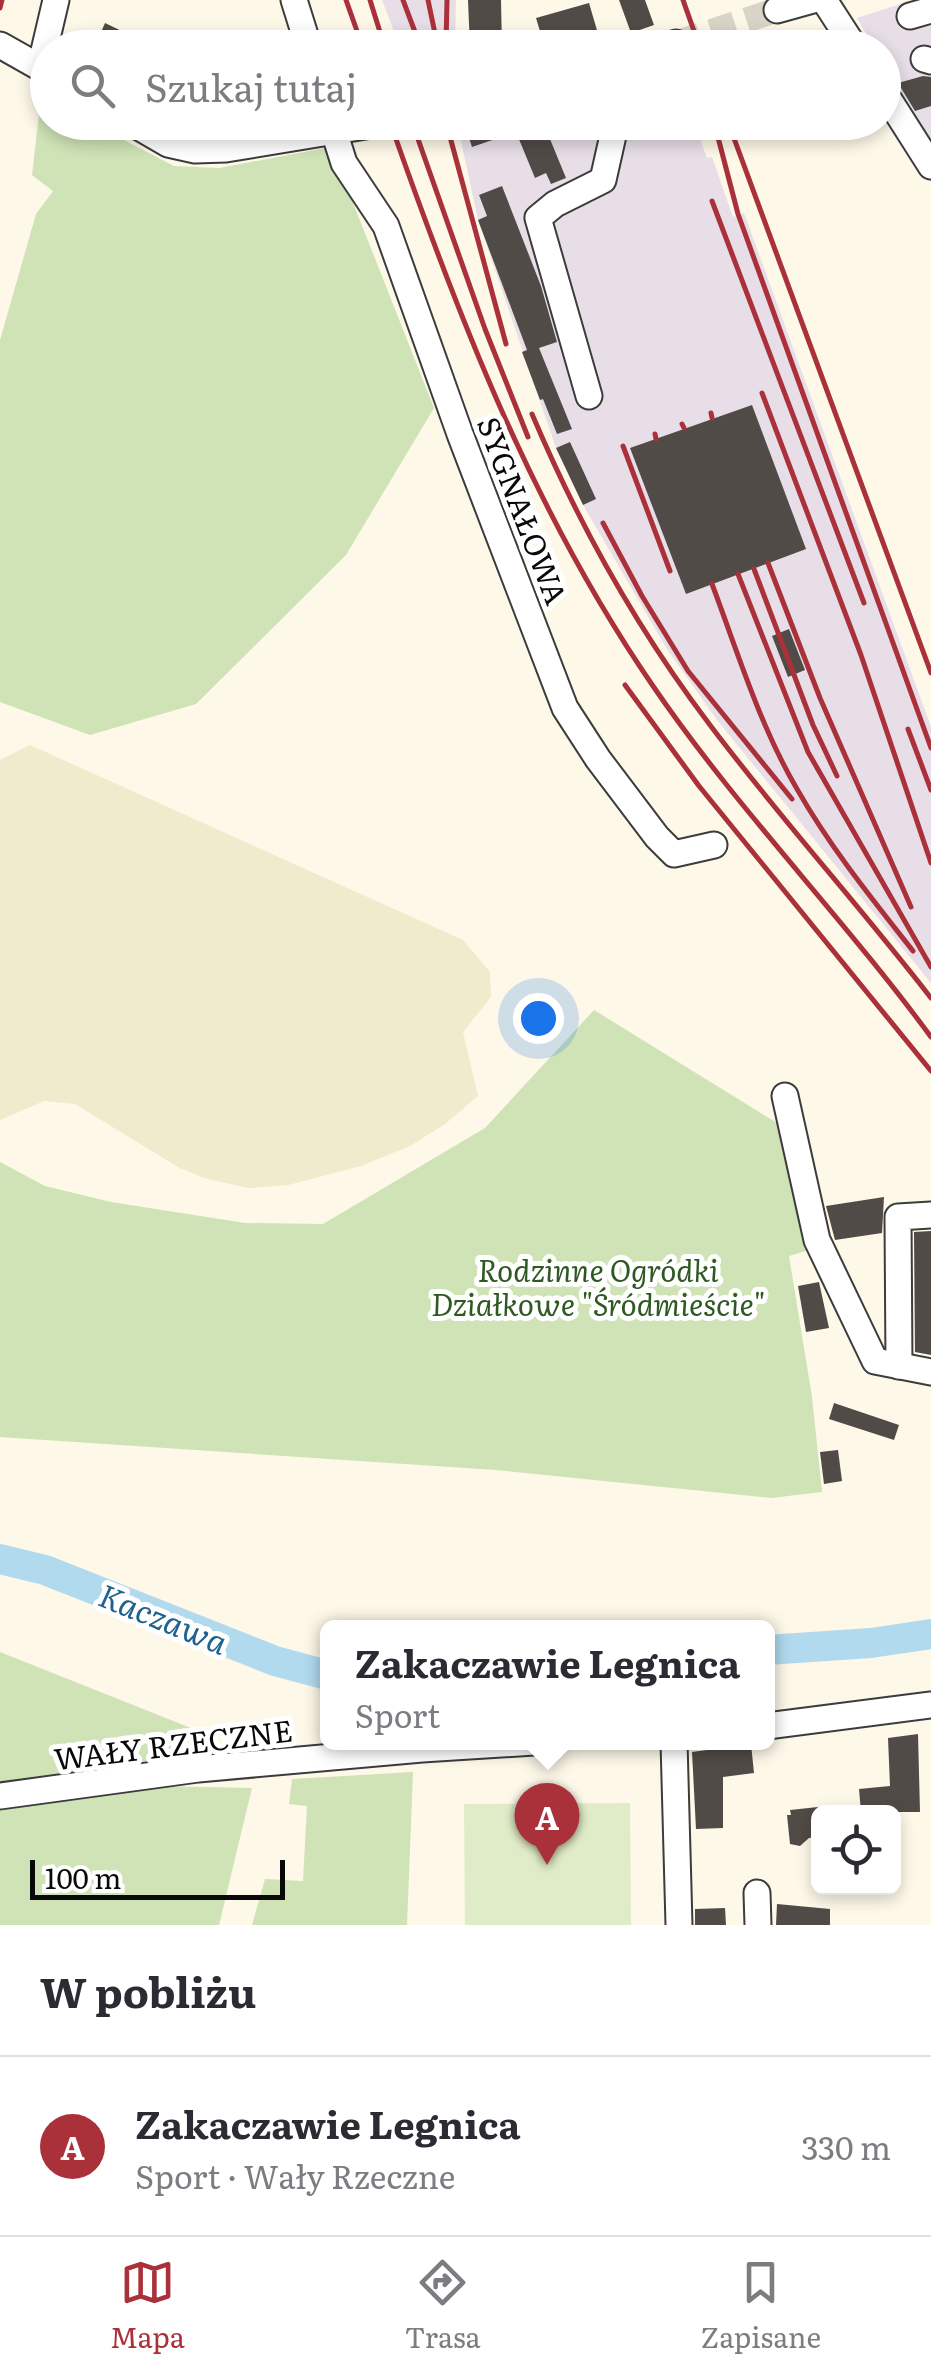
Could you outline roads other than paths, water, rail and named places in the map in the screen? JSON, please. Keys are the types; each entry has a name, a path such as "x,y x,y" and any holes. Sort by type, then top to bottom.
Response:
{"street":[{"path":"51,30 56,0"},
{"path":"294,0 303,30"},
{"path":"777,10 813,0"},
{"path":"824,0 843,30"},
{"path":"0,45 30,62"},
{"path":"901,119 931,166"},
{"path":"161,140 194,150 226,149 270,140"},
{"name":"SYGNAŁOWA","path":"337,140 344,163 386,226 460,434 565,708 598,759 674,854 714,845"},
{"path":"589,396 538,218 554,204 604,180 612,140"},
{"path":"785,1096 817,1240 875,1362 931,1372"},
{"path":"898,1366 898,1217 931,1215"},
{"path":"775,1725 931,1706"},
{"name":"WAŁY RZECZNE","path":"0,1796 213,1768 411,1750"},
{"path":"674,1750 679,1925"},
{"path":"757,1893 758,1925"}],"waterway":[{"name":"Kaczawa","path":"0,1559 45,1570 275,1661 320,1673"},
{"name":"Kaczawa","path":"775,1649 871,1643 931,1634"}],"tunnel":[{"path":"716,30 777,10"}],"railway":[{"path":"0,8 2,0"},
{"path":"346,0 357,30"},
{"path":"370,0 379,30"},
{"path":"403,0 414,30"},
{"path":"428,0 434,30"},
{"path":"446,30 447,0"},
{"path":"683,0 694,30"},
{"path":"396,140 443,269 503,413 571,553 610,620 685,731 931,1037"},
{"path":"418,140 528,437"},
{"path":"451,140 506,344"},
{"path":"719,140 738,214 931,748"},
{"path":"735,140 931,673"},
{"path":"712,201 864,603"},
{"path":"762,393 861,655 931,863"},
{"path":"711,413 712,418"},
{"path":"532,414 611,575 683,689 931,998"},
{"path":"682,424 684,428"},
{"path":"655,434 656,439"},
{"path":"623,446 670,571"},
{"path":"603,523 688,671 792,799"},
{"path":"768,563 820,698 911,907"},
{"path":"754,569 813,725 837,776"},
{"path":"738,574 808,752 931,967"},
{"path":"712,584 750,689 784,765 837,852 913,951"},
{"path":"625,685 699,786 931,1071"},
{"path":"908,729 931,790"}],"place":[{"name":"Zakaczawie Legnica","path":"547,1865"}],"park label":[{"name":"Rodzinne Ogródki Działkowe \"Śródmieście\"","path":"598,1286"}]}
